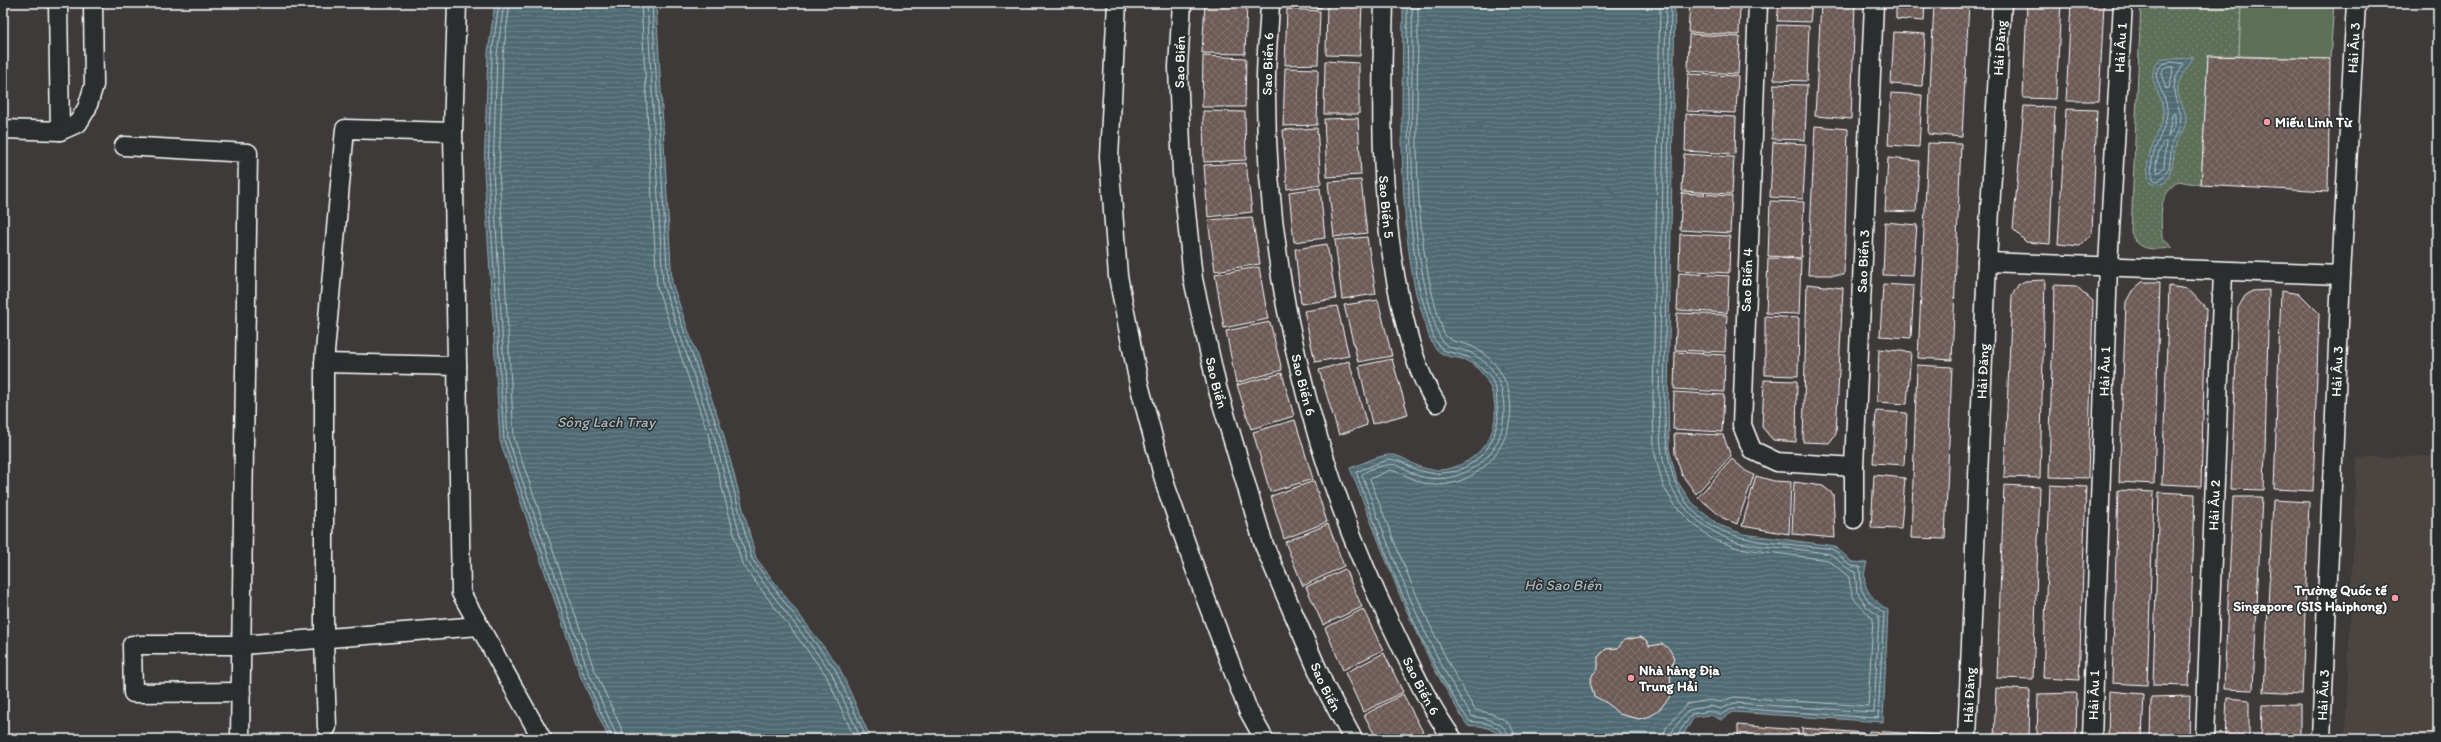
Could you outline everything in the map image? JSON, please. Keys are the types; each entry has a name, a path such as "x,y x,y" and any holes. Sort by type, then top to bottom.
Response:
{"street":[{"path":"58,3 60,131"},
{"path":"3,129 60,131 78,123 87,108 94,85 93,3"},
{"path":"457,3 453,132 461,593 542,739"},
{"path":"1117,3 1108,157 1118,276 1139,384 1166,487 1248,710 1264,739"},
{"name":"Sao Biển","path":"1182,3 1178,67 1182,173 1193,279 1217,387 1264,545 1325,687 1353,739"},
{"name":"Sao Biển 6","path":"1270,3 1266,80 1269,179 1286,311 1310,410 1334,488 1373,588 1429,700 1453,739"},
{"name":"Sao Biển 5","path":"1384,3 1381,115 1388,226 1395,276 1413,355 1423,383 1436,403"},
{"name":"Sao Biển 4","path":"1758,3 1742,425 1752,450 1776,462 1854,467"},
{"name":"Sao Biển 3","path":"1854,520 1854,467 1874,3"},
{"name":"Hải Đăng","path":"1967,739 1987,262 2002,3"},
{"name":"Hải Âu 1","path":"2092,739 2108,266 2123,3"},
{"name":"Hải Âu 3","path":"2321,739 2341,275 2356,3"},
{"path":"327,727 324,638 324,363 345,128 453,132"},
{"path":"124,146 248,153 240,739"},
{"path":"1987,262 2223,272 2341,275"},
{"name":"Hải Âu 2","path":"2205,739 2223,272"},
{"path":"324,363 457,366"},
{"path":"241,692 133,693 132,645 241,645 479,626"}],"shaded area":[{"name":"Trường Quốc tế Singapore (SIS Haiphong)","path":"2438,456 2438,739 2345,739 2357,458"}],"green space":[{"path":"2141,3 2241,3 2239,56 2208,56 2201,185 2178,181 2167,193 2162,206 2162,238 2173,248 2154,249 2143,247 2134,239 2131,232"},
{"path":"2241,3 2334,3 2330,59 2239,56"}],"water":[{"name":"Sông Lạch Tray","path":"495,3 656,3 672,283 722,429 756,558 839,667 871,739 609,739 580,675 500,441 484,172 488,53"},
{"name":"Hồ Sao Biển","path":"1403,3 1675,3 1668,399 1669,449 1677,481 1689,499 1701,511 1719,525 1743,534 1835,546 1852,562 1867,563 1864,578 1865,584 1871,596 1888,610 1883,722 1733,712 1721,720 1711,715 1694,717 1683,735 1675,739 1501,739 1490,729 1478,726 1468,726 1463,719 1432,665 1403,603 1350,468 1374,458 1389,455 1400,457 1427,469 1436,470 1454,467 1462,464 1477,454 1490,437 1494,425 1494,399 1484,376 1476,367 1465,360 1444,355 1432,344 1415,289 1405,214 1403,179"},
{"path":"2193,56 2178,86 2178,95 2186,115 2186,123 2176,144 2168,178 2164,183 2158,185 2150,183 2148,159 2162,122 2163,112 2162,103 2154,81 2153,71 2160,60"}],"building":[{"path":"1205,3 1247,3 1245,54 1202,53"},
{"path":"1287,3 1321,3 1321,8 1287,6"},
{"path":"1327,3 1362,3 1360,56 1326,55"},
{"path":"1690,3 1740,3 1739,35 1688,32"},
{"path":"1779,3 1812,3 1810,22 1777,21"},
{"path":"1821,3 1855,3 1851,119 1815,116"},
{"path":"1896,3 1925,3 1924,21 1896,19"},
{"path":"1934,3 1969,3 1962,137 1928,134"},
{"path":"2027,3 2061,3 2056,99 2023,98"},
{"path":"2071,3 2104,3 2099,101 2066,101"},
{"path":"1287,9 1320,11 1318,64 1285,65"},
{"path":"1777,25 1809,26 1807,81 1774,80"},
{"path":"1894,32 1925,34 1922,86 1891,84"},
{"path":"1689,34 1740,37 1738,74 1688,71"},
{"path":"1203,56 1246,58 1245,107 1202,107"},
{"name":"Miếu Linh Từ","path":"2208,56 2330,59 2328,192 2201,185"},
{"path":"1325,61 1359,63 1359,114 1324,114"},
{"path":"1285,68 1318,69 1317,125 1283,126"},
{"path":"1688,74 1738,76 1736,113 1686,111"},
{"path":"1774,84 1807,85 1805,140 1772,139"},
{"path":"1891,93 1922,95 1919,147 1888,145"},
{"path":"2024,106 2055,107 2050,244 2026,242 2013,229"},
{"path":"2066,109 2097,110 2092,233 2080,246 2058,244"},
{"path":"1203,111 1245,112 1246,160 1204,162"},
{"path":"1686,114 1736,117 1735,154 1685,151"},
{"path":"1358,118 1361,175 1327,177 1324,119"},
{"path":"1815,126 1848,129 1844,275 1808,275"},
{"path":"1317,128 1321,184 1287,189 1283,130"},
{"path":"1773,142 1806,144 1803,199 1770,197"},
{"path":"1928,143 1961,144 1952,360 1918,358"},
{"path":"1684,154 1734,157 1732,194 1682,191"},
{"path":"1888,158 1919,161 1916,212 1885,211"},
{"path":"1246,163 1252,212 1208,217 1204,165"},
{"path":"1361,180 1367,233 1334,237 1328,182"},
{"path":"1320,188 1325,238 1294,242 1289,192"},
{"path":"1682,193 1732,196 1730,233 1680,230"},
{"path":"1770,201 1804,202 1801,258 1768,256"},
{"path":"1252,217 1260,264 1215,271 1208,220"},
{"path":"1885,222 1917,225 1913,276 1883,275"},
{"path":"1680,234 1730,236 1729,273 1679,270"},
{"path":"1367,237 1376,294 1342,299 1335,240"},
{"path":"1327,244 1336,299 1301,304 1295,249"},
{"path":"1768,258 1801,259 1799,314 1766,313"},
{"path":"1259,267 1268,319 1224,328 1215,274"},
{"path":"1679,273 1729,276 1727,313 1677,310"},
{"path":"2045,280 2040,478 2004,477 2012,296 2018,285 2025,281"},
{"path":"2142,282 2160,282 2154,484 2119,482 2126,302 2132,291"},
{"path":"1807,284 1843,288 1836,434 1829,443 1803,442"},
{"path":"1883,284 1914,286 1911,338 1880,336"},
{"path":"2054,285 2076,286 2093,301 2088,478 2049,477"},
{"path":"2169,286 2188,289 2206,308 2201,486 2162,484"},
{"path":"2269,290 2264,490 2231,489 2238,308 2245,296 2252,291"},
{"path":"2281,291 2300,294 2319,313 2313,491 2274,489"},
{"path":"1378,300 1392,356 1358,362 1344,305"},
{"path":"1337,306 1349,356 1315,362 1304,311"},
{"path":"1677,313 1727,315 1725,352 1675,350"},
{"path":"1765,316 1799,318 1798,376 1765,375"},
{"path":"1270,322 1282,370 1236,383 1226,331"},
{"path":"1879,349 1911,352 1907,404 1877,402"},
{"path":"1675,352 1725,355 1724,392 1674,389"},
{"path":"1392,359 1408,414 1372,424 1359,366"},
{"path":"1349,361 1367,425 1339,435 1319,370"},
{"path":"1917,365 1952,367 1945,539 1911,538"},
{"path":"1282,373 1294,416 1251,429 1237,385"},
{"path":"1764,380 1797,381 1796,442 1773,440 1762,427"},
{"path":"1674,392 1724,395 1722,432 1673,429"},
{"path":"1876,411 1907,413 1904,465 1873,463"},
{"path":"1295,420 1313,479 1270,492 1253,432"},
{"path":"1674,433 1723,435 1731,456 1696,494 1682,475 1675,454"},
{"path":"1732,459 1746,471 1754,475 1737,524 1723,518 1698,497"},
{"path":"1874,475 1905,478 1901,529 1871,528"},
{"path":"1756,476 1774,481 1791,482 1789,534 1742,526"},
{"path":"1314,481 1327,522 1284,539 1271,496"},
{"path":"1794,482 1823,486 1833,494 1835,538 1792,534"},
{"path":"2004,485 2040,487 2033,679 1997,678"},
{"path":"2050,485 2086,487 2079,680 2043,678"},
{"path":"2118,490 2154,492 2147,685 2112,683"},
{"path":"2159,492 2195,494 2189,686 2153,685"},
{"path":"2233,497 2262,497 2253,690 2224,689"},
{"path":"2273,500 2309,502 2302,694 2264,692"},
{"path":"1328,524 1344,566 1303,586 1285,542"},
{"path":"1345,569 1362,607 1323,625 1306,587"},
{"path":"1363,609 1383,650 1343,670 1325,628"},
{"name":"Nhà hàng Địa Trung Hải","path":"1640,637 1646,640 1649,646 1663,644 1670,650 1674,658 1670,673 1671,690 1669,698 1657,712 1639,719 1619,714 1607,703 1594,696 1590,682 1593,674 1598,669 1598,657 1606,649 1618,648 1624,640"},
{"path":"1384,653 1403,692 1363,712 1345,673"},
{"path":"1996,688 2030,690 2029,739 1994,739"},
{"path":"2109,691 2144,694 2142,739 2108,739"},
{"path":"2077,693 2076,739 2037,739 2038,694"},
{"path":"1403,694 1423,732 1412,739 1377,739 1364,715"},
{"path":"2190,696 2189,739 2150,739 2151,697"},
{"path":"2227,698 2249,700 2249,739 2225,739"},
{"path":"2300,704 2300,739 2261,739 2262,705"},
{"path":"1738,725 1798,730 1798,739 1738,739"},
{"path":"1802,728 1863,733 1862,739 1802,739"},
{"path":"1869,731 1940,735 1940,739 1869,739"}],"place":[{"name":"Miếu Linh Từ","path":"2267,122"},
{"name":"Trường Quốc tế Singapore (SIS Haiphong)","path":"2395,598"},
{"name":"Nhà hàng Địa Trung Hải","path":"1631,678"}]}
